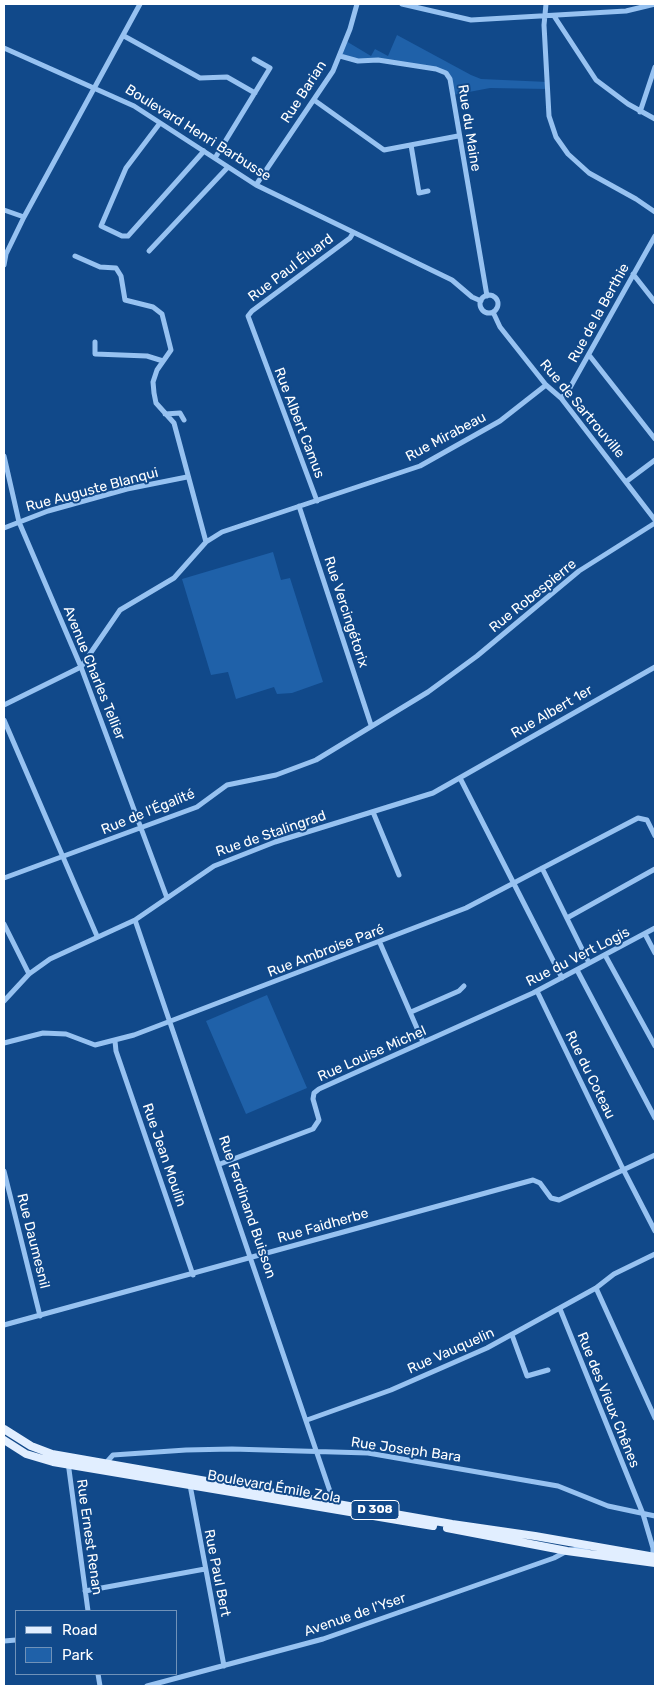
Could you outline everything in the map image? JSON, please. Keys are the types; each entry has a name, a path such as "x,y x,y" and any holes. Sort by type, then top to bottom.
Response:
{"main road":[{"name":"D 308","path":"4,1430 18,1439"},
{"name":"Boulevard Émile Zola","path":"18,1439 42,1451 94,1469 567,1551 654,1559"},
{"name":"Boulevard Émile Zola","path":"6,1444 32,1456 105,1464 452,1524 562,1540 654,1559"}],"street":[{"path":"4,263 6,254 24,217 96,88 140,4"},
{"name":"Rue Barian","path":"256,186 314,100 340,56 357,4"},
{"path":"402,4 472,20 626,11 655,4"},
{"path":"546,4 544,25 549,116 556,137 568,154 589,173 636,199 655,212"},
{"path":"554,16 596,80 640,112 655,119"},
{"path":"124,36 200,78 227,77 255,93"},
{"name":"Boulevard Henri Barbusse","path":"4,48 134,106 256,186 452,280 472,297 481,301"},
{"name":"Rue du Maine","path":"340,56 358,62 386,61 446,73 450,79 458,136 487,296"},
{"path":"215,158 270,68 254,59"},
{"path":"640,112 655,67"},
{"path":"314,100 384,150 458,136"},
{"path":"160,123 126,168 101,226 122,236 128,236 204,151"},
{"path":"411,145 418,193 428,191"},
{"path":"149,251 228,167"},
{"path":"4,210 24,217"},
{"name":"Rue Paul Éluard","path":"260,352 248,320 252,311 350,238 353,232"},
{"name":"Rue de la Berthie","path":"562,398 567,393 589,355 655,236"},
{"path":"75,256 100,267 116,268 121,276 125,300 153,307 162,314 171,350 163,361 153,382 156,403 174,423 206,542"},
{"path":"633,274 655,302"},
{"path":"487,296 495,297 498,302 497,308 493,312 485,312 481,307 481,301 487,296"},
{"name":"Rue de Sartrouville","path":"493,312 500,327 546,385 562,398 655,522"},
{"path":"95,342 95,354 147,356 163,361"},
{"name":"Rue Albert Camus","path":"260,352 317,501"},
{"path":"589,355 655,439"},
{"name":"Rue Mirabeau","path":"82,667 120,610 174,578 206,542 222,532 420,466 500,421 546,385"},
{"path":"165,414 180,413 184,420"},
{"name":"Avenue Charles Tellier","path":"4,456 19,522 82,667 167,898"},
{"path":"626,481 655,460"},
{"name":"Rue Auguste Blanqui","path":"4,528 48,511 127,489 187,477"},
{"name":"Rue Vercingétorix","path":"299,506 371,725"},
{"name":"Rue Robespierre","path":"428,692 477,656 579,571 655,522"},
{"path":"4,705 82,667"},
{"name":"Rue Albert 1er","path":"460,778 655,667"},
{"name":"Rue de l'Égalité","path":"4,878 197,807 227,785 276,775 316,760 428,692"},
{"path":"4,720 98,936"},
{"path":"460,778 562,978"},
{"name":"Rue de Stalingrad","path":"4,1001 29,974 64,951 135,920 214,866 240,855 433,793 460,778"},
{"path":"373,812 399,875"},
{"name":"Rue Ambroise Paré","path":"4,1042 43,1033 66,1034 95,1045 115,1041 171,1022 466,908 642,818 647,820 655,836"},
{"path":"542,868 589,963"},
{"path":"567,918 655,869"},
{"name":"Rue Ferdinand Buisson","path":"135,920 220,1164 334,1503"},
{"path":"4,924 29,974"},
{"name":"Rue du Vert Logis","path":"510,1003 537,991 655,928"},
{"path":"645,934 655,953"},
{"path":"380,942 423,1042"},
{"path":"605,955 655,1046"},
{"path":"577,970 655,1118"},
{"path":"411,1012 459,991 464,986"},
{"name":"Rue du Coteau","path":"537,991 623,1169 655,1230"},
{"name":"Rue Louise Michel","path":"220,1164 313,1129 319,1120 313,1099 314,1093 319,1088 510,1003"},
{"name":"Rue Jean Moulin","path":"115,1041 116,1051 193,1275"},
{"path":"623,1169 655,1155"},
{"name":"Rue Faidherbe","path":"4,1325 252,1259 367,1224 533,1180 540,1183 555,1200 623,1169"},
{"name":"Rue Daumesnil","path":"4,1171 40,1316"},
{"name":"Rue Vauquelin","path":"307,1420 391,1390 512,1335 560,1310 596,1288 614,1274 655,1254"},
{"path":"596,1288 655,1418"},
{"name":"Rue des Vieux Chênes","path":"560,1310 643,1514 653,1548 654,1559"},
{"path":"512,1335 527,1376 548,1370"},
{"path":"6,1444 18,1439"},
{"name":"Rue Joseph Bara","path":"94,1469 105,1464 113,1455 186,1450 232,1449 368,1453 558,1486 608,1506 655,1516"},
{"name":"Rue Ernest Renan","path":"69,1461 88,1610"},
{"name":"Rue Paul Bert","path":"190,1485 224,1666"},
{"path":"562,1540 567,1551"},
{"name":"Avenue de l'Yser","path":"147,1686 329,1637 554,1558 567,1551 595,1546"},
{"path":"85,1592 205,1570"}],"green space":[{"path":"397,35 481,79 548,82 548,89 490,88 453,95 446,73 403,63 358,61 340,56 346,41 371,56 375,49 388,56"},
{"path":"273,552 281,580 290,578 323,682 292,693 277,694 274,687 236,699 228,672 211,675 182,579"},
{"path":"267,995 307,1088 246,1114 206,1021"}]}
